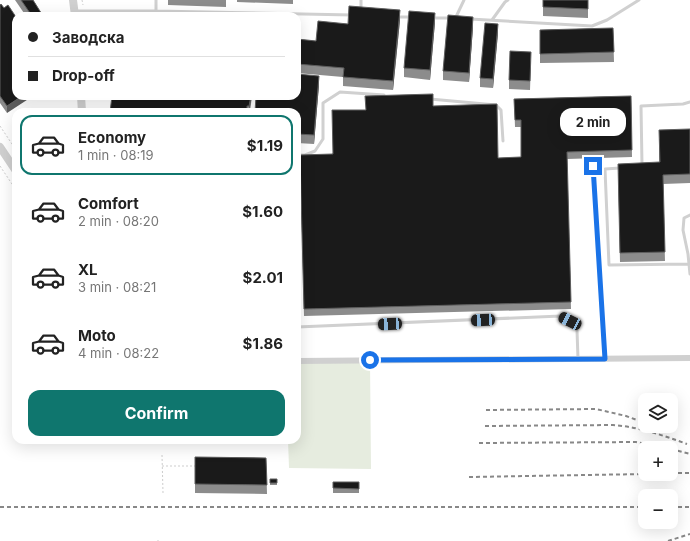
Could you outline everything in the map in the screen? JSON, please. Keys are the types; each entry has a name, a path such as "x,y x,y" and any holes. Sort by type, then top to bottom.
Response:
{"street":[{"path":"74,0 75,12"},
{"path":"0,146 3,158 12,166"},
{"path":"301,361 690,358"}],"lane":[{"path":"156,0 156,11"},
{"path":"360,16 361,0"},
{"path":"456,18 464,0"},
{"path":"492,20 508,0"},
{"path":"432,18 592,26 607,20 639,0"},
{"path":"116,12 206,12"},
{"path":"301,14 354,15"},
{"path":"392,16 416,17"},
{"path":"301,155 315,152 323,139 323,103 340,92 386,96"},
{"path":"424,99 496,105 501,110 503,141"},
{"path":"642,167 641,106 683,104 690,102"},
{"path":"593,166 605,359"},
{"path":"627,168 605,169 609,265 689,264"},
{"path":"690,215 684,218 683,230 690,274"},
{"path":"301,328 561,316 570,321 577,330 578,359"}],"path":[{"path":"0,126 12,144"},
{"path":"0,166 12,184"},
{"path":"162,455 163,493"},
{"path":"162,466 200,466"}],"shaded area":[{"path":"370,360 371,469 289,468 288,444 301,444 301,361"}],"building":[{"path":"21,0 33,0 40,12 29,12"},
{"path":"543,0 588,0 588,9 543,7"},
{"path":"1,4 4,8 8,5 13,12 12,100 16,100 7,106 0,96"},
{"path":"349,6 400,10 393,81 343,77 344,68 301,64 301,39 316,41 318,21 348,24"},
{"path":"409,11 435,13 430,70 404,68"},
{"path":"448,15 473,17 469,73 443,71"},
{"path":"485,23 498,24 493,79 480,78"},
{"path":"613,28 614,52 540,54 540,30"},
{"path":"510,51 531,52 530,81 509,80"},
{"path":"301,74 319,76 314,135 301,134 301,108 255,108 256,100 301,100"},
{"path":"433,94 433,106 497,104 498,158 521,157 521,120 515,120 514,99 631,96 632,150 567,152 571,302 304,309 301,155 333,154 332,110 366,110 365,96"},
{"path":"112,100 250,100 247,108 110,108"},
{"path":"690,129 690,174 663,175 665,252 620,253 618,164 660,162 659,130"},
{"path":"195,457 266,458 267,485 195,484"},
{"path":"270,479 277,479 277,483 270,483"},
{"path":"333,482 359,482 359,489 333,488"}],"railway":[{"path":"486,410 596,409 638,420"},
{"path":"485,426 613,425 641,430 687,444"},
{"path":"479,443 638,442"},
{"path":"678,451 690,454"},
{"path":"678,473 690,473"},
{"path":"469,477 638,474"},
{"path":"0,507 638,507"},
{"path":"678,507 690,507"},
{"path":"668,541 690,534"}],"route":[{"path":"370,360 605,359 593,166"}]}
